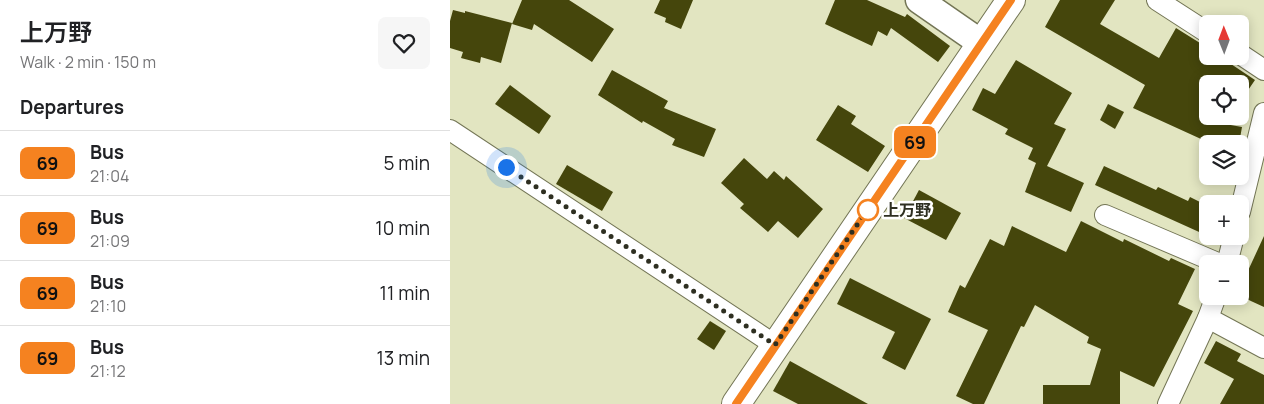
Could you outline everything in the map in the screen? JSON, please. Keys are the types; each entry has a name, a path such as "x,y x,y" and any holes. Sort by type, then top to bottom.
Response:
{"main road":[{"path":"736,404 1011,0"}],"street":[{"path":"919,0 981,43"},
{"path":"1158,0 1199,27"},
{"path":"1249,60 1264,70"},
{"path":"1244,195 1264,113"},
{"path":"450,130 775,345"},
{"path":"1105,215 1199,255"},
{"path":"1168,404 1213,305"},
{"path":"1208,318 1264,348"}],"building":[{"path":"522,0 569,0 614,29 592,62 534,24 532,30 512,24"},
{"path":"660,0 693,0 681,29 665,22 666,18 654,13"},
{"path":"835,0 867,0 905,17 907,14 950,46 938,62 891,28 887,36 878,31 872,46 825,24"},
{"path":"1060,0 1115,0 1100,24 1159,58 1176,28 1199,42 1199,65 1232,65 1248,75 1199,75 1199,125 1242,127 1241,135 1199,135 1199,138 1133,108 1145,85 1045,27"},
{"path":"453,10 465,13 465,11 512,23 501,63 481,57 480,63 461,58 463,52 450,48 450,21"},
{"path":"1016,60 1072,93 1054,124 1066,129 1047,166 1084,183 1071,212 1025,192 1036,163 1028,159 1033,148 1005,134 1008,129 972,110 983,88 995,94"},
{"path":"612,70 668,101 664,108 716,129 704,157 672,145 675,139 643,121 642,123 598,95"},
{"path":"1249,76 1255,80 1249,89"},
{"path":"510,85 551,116 539,134 495,104"},
{"path":"1108,104 1124,112 1115,129 1100,120"},
{"path":"838,105 856,116 851,124 885,146 868,172 816,140"},
{"path":"744,158 767,179 774,171 784,180 786,176 823,209 798,238 778,221 768,232 740,208 744,204 721,183"},
{"path":"567,165 613,192 602,211 556,184"},
{"path":"1104,166 1156,190 1158,187 1188,201 1190,197 1199,202 1199,232 1095,185"},
{"path":"919,190 961,213 946,240 904,218"},
{"path":"1081,221 1123,242 1124,239 1169,261 1171,258 1195,269 1178,304 1193,311 1154,387 1120,371 1120,404 1043,404 1043,385 1090,385 1101,349 1087,343 1089,337 1035,305 1024,327 1021,326 984,404 973,404 956,396 988,330 948,312 960,285 965,288 990,239 1004,246 1012,226 1066,252"},
{"path":"1264,236 1264,307 1249,300 1249,268"},
{"path":"850,278 931,319 905,370 882,358 895,332 837,304"},
{"path":"710,321 726,331 714,350 697,339"},
{"path":"1216,341 1241,354 1237,361 1264,375 1264,404 1220,404 1234,379 1204,363"},
{"path":"790,361 868,404 798,404 773,391"}],"bus line":[{"name":"69","path":"736,404 1011,0"}],"place":[{"name":"上万野","path":"868,210"}],"route":[{"path":"506,167 775,345 872,203 868,210"}]}
